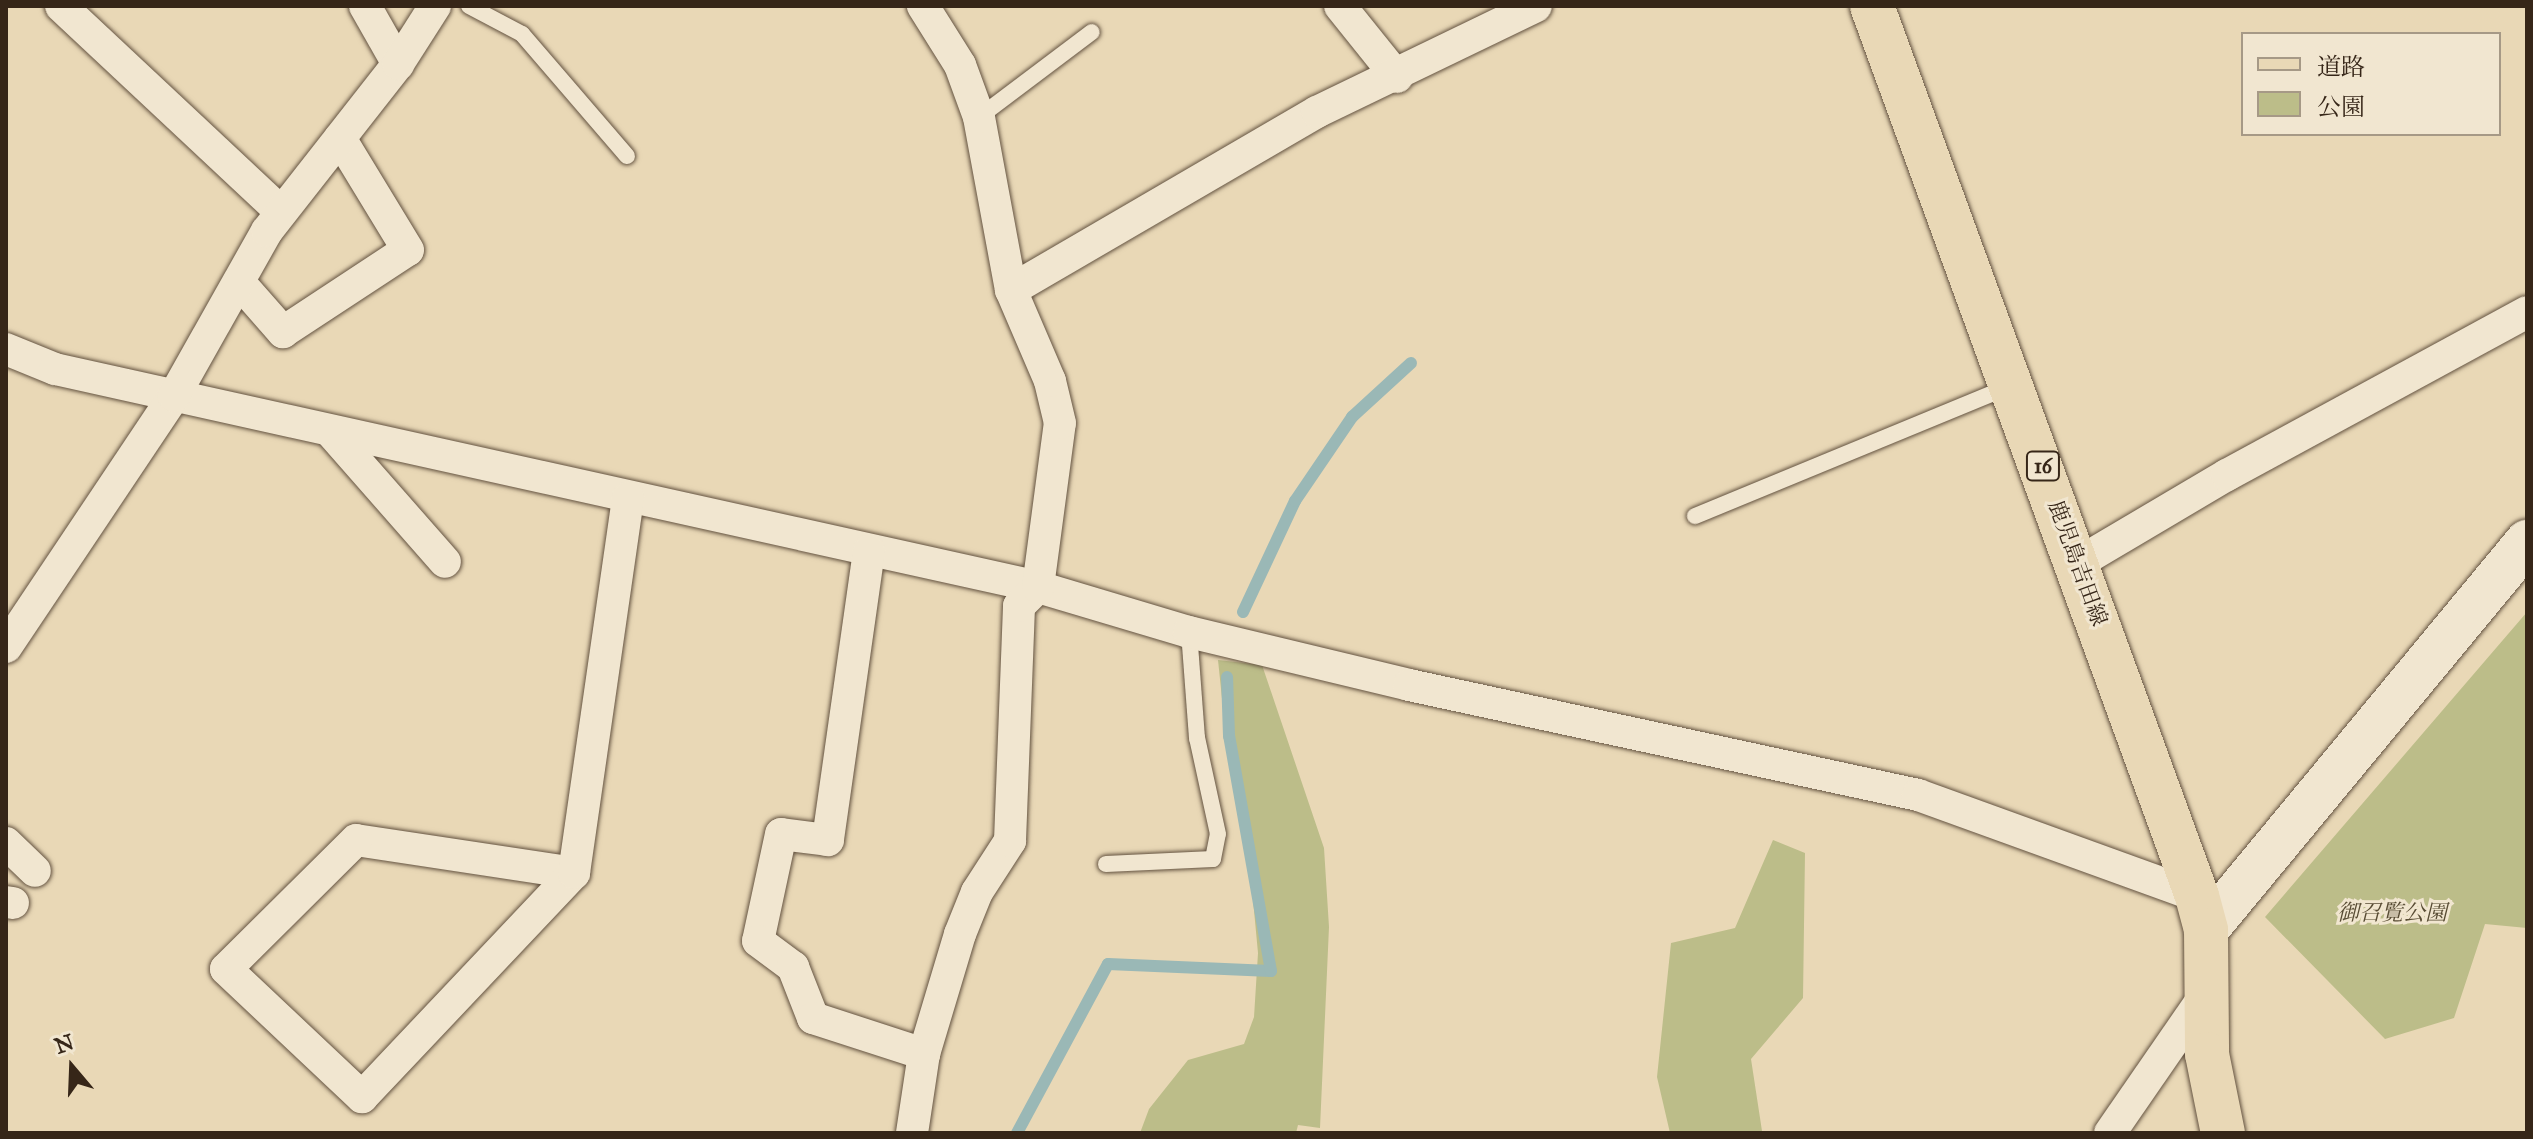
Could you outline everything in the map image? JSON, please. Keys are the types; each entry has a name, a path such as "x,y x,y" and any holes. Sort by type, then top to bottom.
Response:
{"main road":[{"name":"鹿児島吉田線","path":"1872,6 2078,563 2202,913 2207,1054 2223,1133"}],"street":[{"path":"61,6 281,212"},
{"path":"365,6 398,64"},
{"path":"6,647 174,396 281,212 398,64 435,6"},
{"path":"912,1133 924,1054 960,934 977,892 1010,841 1019,606 1038,587 1060,423 1050,381 1011,290 979,117 960,65 923,6"},
{"path":"1340,6 1397,77"},
{"path":"1011,290 1317,112 1397,77 1536,6"},
{"path":"239,282 283,332 408,250 340,138"},
{"path":"2078,563 2227,475 2527,312"},
{"path":"6,349 55,369 1038,587 1189,632 1918,795 2202,913 2527,542"},
{"path":"330,431 445,562"},
{"path":"574,873 356,840 226,969 362,1097 574,873 628,498"},
{"path":"869,551 828,840 781,834 758,941 793,967 813,1018 924,1054"},
{"path":"6,843 35,871"},
{"path":"2110,1133 2206,994"}],"lane":[{"path":"469,6 522,34 627,156"},
{"path":"979,117 1092,32"},
{"path":"1695,516 2013,385"},
{"path":"1106,864 1213,859 1218,834 1197,738 1189,632"}],"green space":[{"name":"御召覧公園","path":"2527,612 2527,928 2485,924 2454,1018 2385,1039 2265,917"},
{"path":"1218,660 1262,665 1324,848 1329,927 1320,1128 1298,1125 1296,1133 1140,1133 1149,1109 1188,1060 1244,1044 1254,1017 1258,953 1249,857 1229,766"},
{"path":"1773,840 1805,853 1803,998 1751,1059 1762,1131 1670,1133 1657,1077 1671,943 1735,928"}],"waterway":[{"path":"1243,612 1295,501 1352,417 1411,363"},
{"path":"1017,1133 1108,964 1271,971 1229,736 1227,677"}]}
